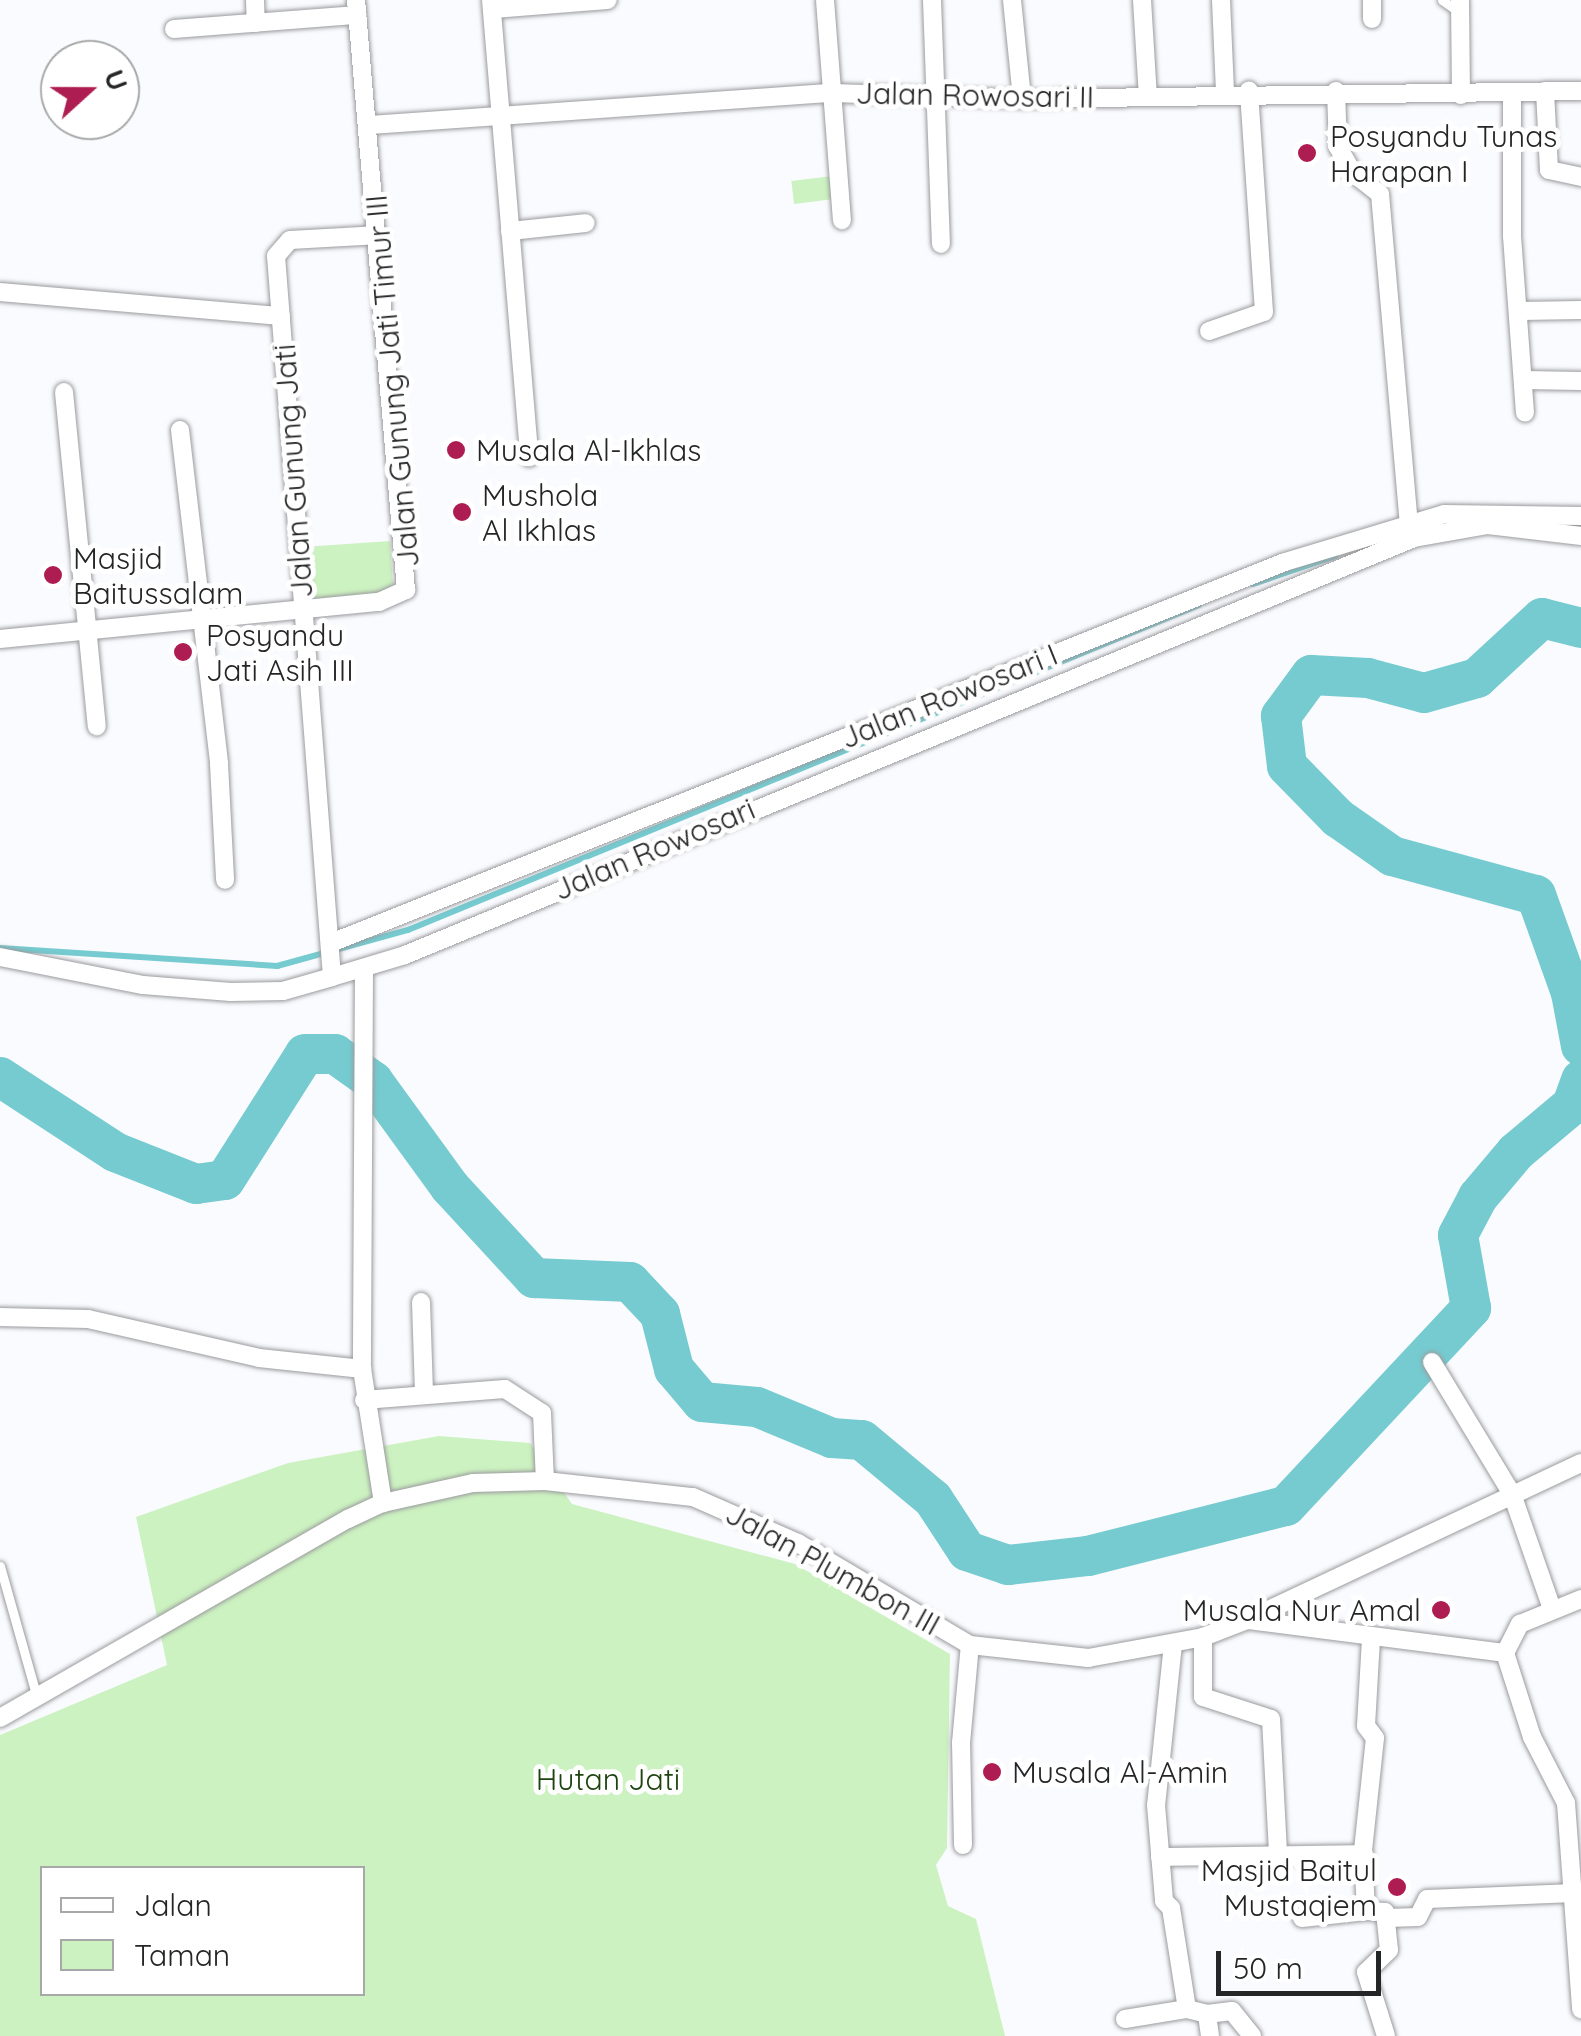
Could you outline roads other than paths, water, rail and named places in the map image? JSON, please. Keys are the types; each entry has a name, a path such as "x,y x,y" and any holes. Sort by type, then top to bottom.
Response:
{"street":[{"path":"255,0 256,23"},
{"path":"529,458 492,5 608,0"},
{"path":"825,0 842,220"},
{"path":"932,0 941,244"},
{"path":"1012,0 1022,99"},
{"path":"1142,0 1148,97"},
{"path":"1220,0 1225,92"},
{"path":"1460,6 1461,95"},
{"path":"174,29 256,23 357,8"},
{"name":"Jalan Gunung Jati Timur III","path":"303,609 391,600 410,582 357,8"},
{"path":"1209,331 1264,312 1249,90"},
{"name":"Jalan Rowosari II","path":"370,125 498,112 832,93 1022,99 1249,90 1461,95 1581,90"},
{"path":"1336,91 1338,147 1353,173 1380,194 1409,523"},
{"path":"1545,92 1550,170 1581,177"},
{"path":"1512,93 1512,236 1525,413"},
{"path":"510,231 586,223"},
{"name":"Jalan Gunung Jati","path":"332,978 276,256 284,242 380,235"},
{"path":"0,292 281,316"},
{"path":"1520,311 1581,310"},
{"path":"1524,380 1581,381"},
{"path":"64,392 97,726"},
{"path":"180,430 198,622 219,764 225,880"},
{"name":"Jalan Rowosari I","path":"331,948 1285,562 1409,523 1464,512 1581,516"},
{"name":"Jalan Rowosari","path":"0,957 143,986 231,992 283,990 332,978 364,969 1287,590 1452,528 1516,526 1581,536"},
{"path":"0,640 303,609"},
{"path":"364,969 362,1369 383,1503"},
{"path":"421,1302 424,1393"},
{"path":"0,1317 88,1319 259,1358 362,1369"},
{"path":"1432,1362 1512,1494 1552,1610"},
{"path":"364,1400 505,1389 531,1403 546,1428 545,1482"},
{"name":"Jalan Plumbon III","path":"0,1718 154,1626 383,1503 473,1484 545,1482 693,1497 798,1543 970,1645 1088,1658 1203,1637 1247,1620 1581,1463"},
{"path":"1581,1600 1520,1624 1506,1653 1532,1737 1566,1804 1581,2009"},
{"path":"1247,1620 1371,1640 1506,1653"},
{"path":"1203,1637 1203,1697 1271,1719 1278,1852"},
{"path":"1366,1911 1364,1854 1375,1738 1366,1726 1371,1640"},
{"path":"1172,1644 1156,1806 1160,1856 1187,2009"},
{"path":"963,1845 962,1743 970,1645"},
{"path":"1160,1856 1364,1854"},
{"path":"1387,1918 1418,1917 1428,1899 1574,1893"},
{"path":"1302,1918 1385,1912 1388,1952 1366,1972 1386,2036"},
{"path":"1125,2019 1187,2009 1207,2014 1232,2011 1252,2036"},
{"path":"1207,2014 1210,2036"}],"lane":[{"path":"1442,0 1460,6"},
{"path":"0,1566 37,1698"}],"waterway":[{"path":"1253,584 1335,556"},
{"path":"0,948 277,966 408,930 1199,605"},
{"path":"1581,628 1542,618 1477,678 1424,693 1368,678 1311,675 1281,716 1287,766 1338,818 1392,856 1536,895 1571,993 1581,1046"},
{"path":"0,1077 115,1152 196,1184 225,1180 305,1054 335,1054 373,1081 450,1187 534,1278 630,1282 660,1314 674,1369 702,1402 757,1407 832,1438 862,1440 933,1499 967,1551 1008,1565 1088,1556 1286,1506 1471,1308 1458,1235 1478,1197 1516,1152 1572,1105 1581,1080"}],"place":[{"name":"Posyandu Tunas Harapan I","path":"1307,153"},
{"name":"Musala Al-Ikhlas","path":"456,450"},
{"name":"Mushola Al Ikhlas","path":"462,512"},
{"name":"Masjid Baitussalam","path":"53,575"},
{"name":"Posyandu Jati Asih III","path":"183,652"},
{"name":"Musala Nur Amal","path":"1441,1610"},
{"name":"Musala Al-Amin","path":"992,1772"},
{"name":"Masjid Baitul Mustaqiem","path":"1397,1887"}],"park label":[{"name":"Hutan Jati","path":"608,1779"}]}
